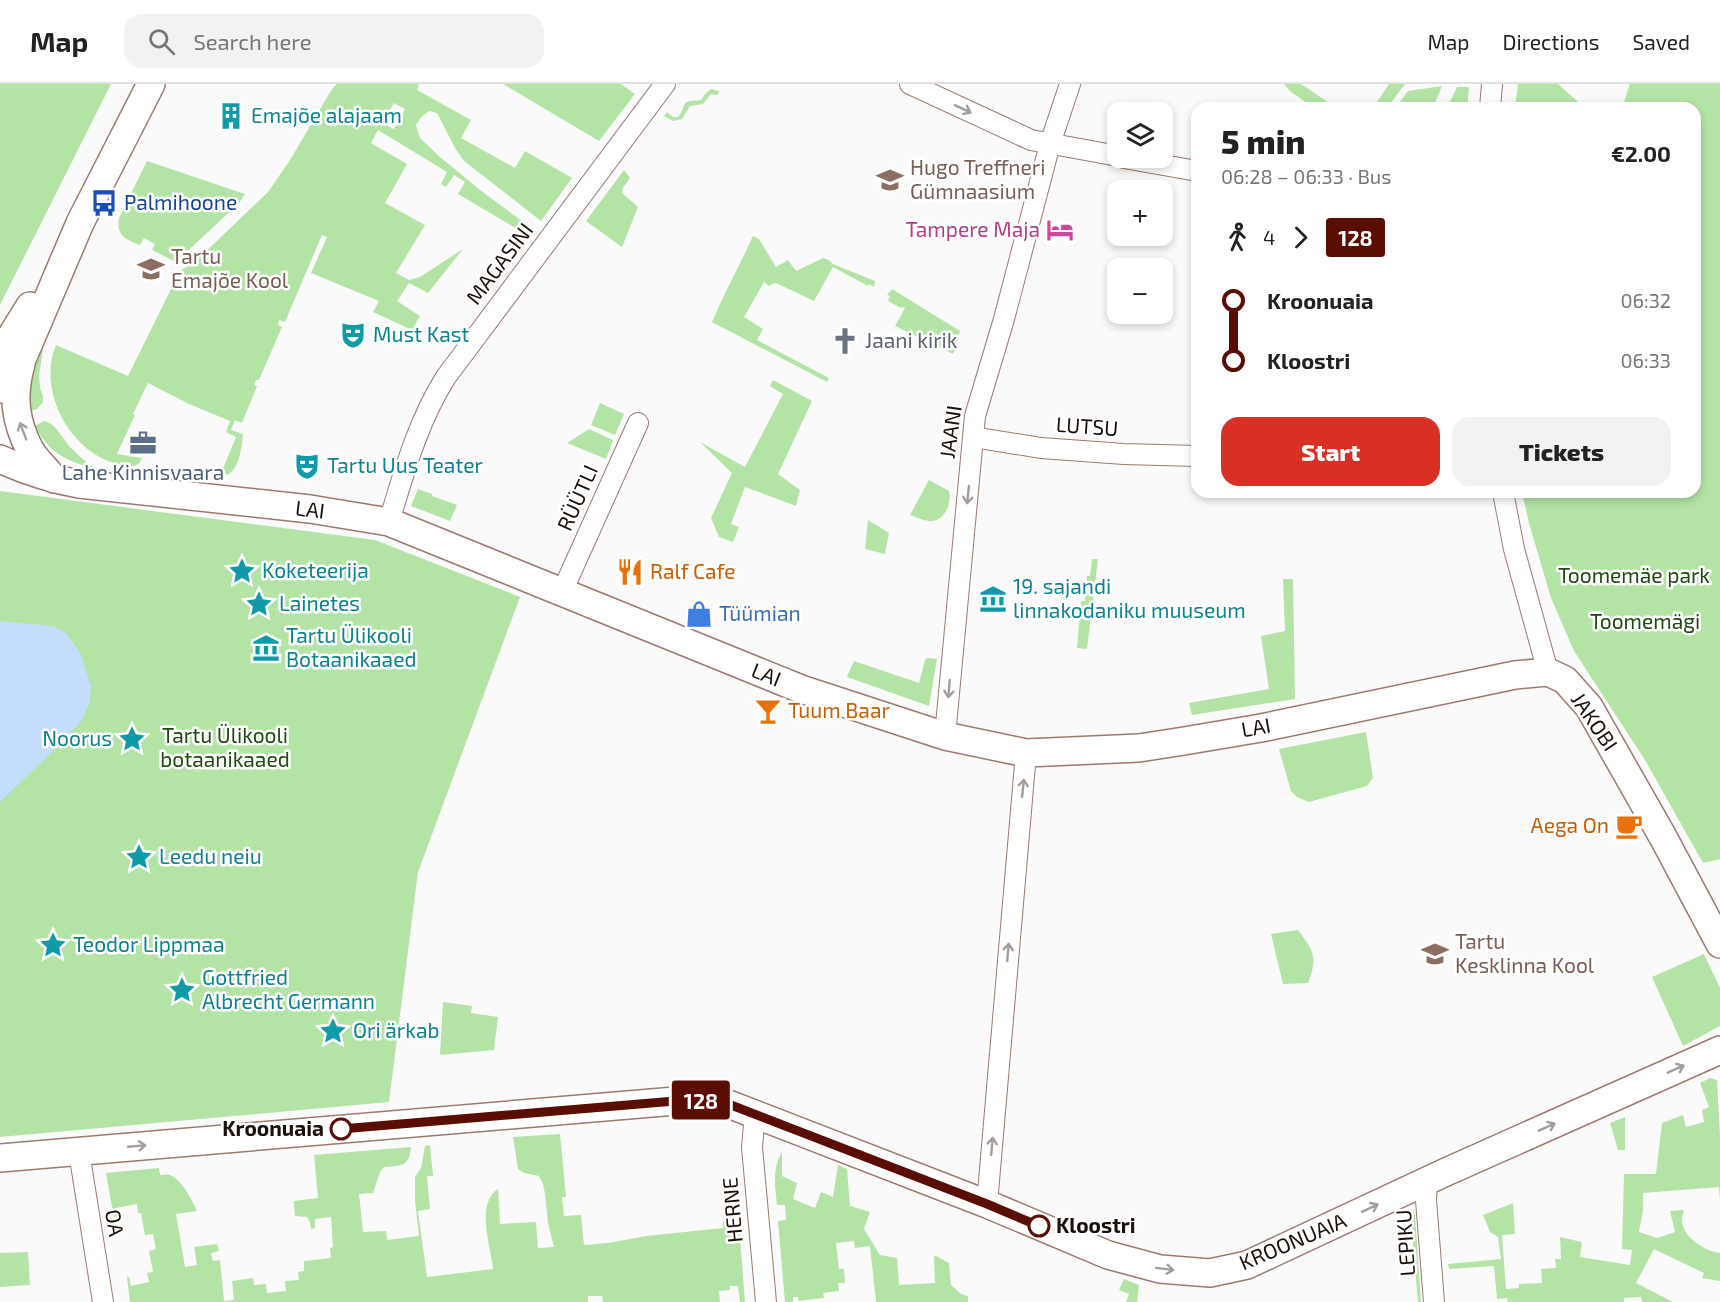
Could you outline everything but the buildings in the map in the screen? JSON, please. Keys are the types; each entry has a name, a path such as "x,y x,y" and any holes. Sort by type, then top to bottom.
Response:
{"main road":[{"path":"0,389 11,355 151,84"},
{"path":"11,355 16,383 15,402 20,423 31,451 55,479"},
{"name":"LAI","path":"0,459 55,479 158,493 310,509 389,522 801,689 945,736 1026,753 1139,748 1261,728 1515,675 1548,672"},
{"path":"0,476 55,479"},
{"name":"JAKOBI","path":"1548,672 1565,680 1589,707 1663,837 1720,944"},
{"name":"KROONUAIA","path":"0,1158 699,1099 731,1105 755,1114 987,1204 1108,1255 1160,1269 1210,1273 1247,1265 1427,1181 1720,1050"}],"street":[{"name":"MAGASINI","path":"389,522 407,461 432,399 664,84"},
{"path":"910,84 1031,140 1107,154"},
{"name":"JAANI","path":"945,736 975,416 1004,319 1050,144 1070,84"},
{"path":"1490,102 1492,84"},
{"path":"1173,167 1191,170"},
{"name":"RÜÜTLI","path":"562,591 638,423"},
{"name":"LUTSU","path":"973,437 1041,448 1191,456"},
{"path":"1504,498 1515,549 1548,672"},
{"path":"987,1204 1026,753"},
{"name":"HERNE","path":"755,1114 752,1147 766,1302"},
{"name":"OA","path":"79,1152 102,1302"},
{"name":"LEPIKU","path":"1427,1181 1426,1200 1434,1302"}],"green space":[{"path":"0,84 111,84 0,305"},
{"path":"337,84 419,84 417,90 471,120 461,138 515,168 525,151 572,178 541,221 464,161 437,113 429,111 421,117 416,125 420,138 480,190 534,230 529,236 458,194 465,182 454,175 446,187 441,184 447,172 378,130 371,143 407,164 385,203 425,225 396,273 409,280 420,277 463,249 428,293 409,283 397,301 420,316 412,330 373,312 379,301 311,273 327,237 322,235 285,322 279,320 278,325 282,327 259,380 256,380 254,385 257,386 242,423 235,420 231,430 243,434 239,458 231,472 227,475 222,471 236,437 226,432 230,421 189,404 148,383 117,454 142,458 139,463 132,466 124,465 106,460 89,450 63,420 55,402 51,383 51,363 56,345 128,376 180,271 196,261 268,192","holes":["394,103 405,109 394,129 382,123"]},
{"path":"503,84 621,84 635,94 599,141"},
{"path":"1284,84 1301,84 1328,102 1305,102"},
{"path":"1389,84 1405,84 1392,102 1377,102"},
{"path":"1518,84 1558,84 1578,102 1516,102"},
{"name":"Toomemäe park","path":"1630,84 1720,84 1720,859 1703,863 1645,760 1574,651 1551,598 1523,498 1701,498 1701,102 1624,102"},
{"path":"1442,86 1435,102 1400,102 1408,91"},
{"path":"1457,87 1468,87 1468,102 1450,102"},
{"path":"711,89 719,91 718,95 711,94 703,104 690,106 682,119 673,121 664,116 667,112 673,117 678,117 685,103 701,100"},
{"path":"147,161 245,194 239,203 177,261 152,250 155,244 144,238 140,245 130,241 119,229 119,218"},
{"path":"624,170 630,178 622,193 638,207 622,247 586,221"},
{"path":"753,236 759,239 776,267 788,260 796,271 823,258 875,281 874,287 869,284 868,286 833,267 814,301 778,284 769,286 764,282 744,317 763,329 757,340 829,378 827,382 712,322"},
{"path":"892,289 960,331 953,354 895,326 905,308 888,301 890,296 887,295"},
{"path":"43,348 39,376 43,402 37,409 31,411 29,395 31,379"},
{"path":"773,380 812,401 778,474 800,490 796,506 745,487 731,524 739,527 733,542 719,537 711,518 732,473 700,442 745,467 783,394 770,386"},
{"path":"600,403 624,414 615,435 591,425"},
{"path":"44,421 56,428 74,451 98,470 61,456 47,444 35,426"},
{"path":"589,429 613,440 606,459 567,443"},
{"path":"929,480 949,491 950,495 943,515 930,521 910,515"},
{"path":"418,489 457,505 450,521 411,506"},
{"name":"Tartu Ülikooli botaanikaaed","path":"0,491 375,540 520,597 418,872 389,1102 0,1137"},
{"path":"868,520 889,533 885,554 865,549"},
{"path":"1092,559 1098,559 1087,649 1077,648 1081,601 1085,601 1087,576 1090,576"},
{"path":"1283,579 1293,579 1295,699 1192,715 1189,703 1269,689 1261,636 1285,631"},
{"path":"927,658 937,659 929,706 847,677 854,661 919,683"},
{"path":"1366,732 1373,778 1367,786 1309,802 1297,797 1291,791 1279,749"},
{"path":"1298,930 1311,949 1313,967 1308,983 1283,984 1271,934"},
{"path":"1704,954 1720,988 1720,1026 1683,1046 1652,977"},
{"path":"443,1002 472,1006 471,1013 498,1017 494,1050 440,1055"},
{"path":"1710,1078 1717,1080 1720,1200 1719,1187 1643,1193 1643,1211 1639,1232 1657,1238 1675,1232 1670,1211 1684,1210 1683,1226 1690,1237 1701,1246 1720,1253 1720,1281 1702,1278 1704,1273 1654,1249 1636,1283 1673,1302 1642,1302 1641,1297 1624,1298 1624,1302 1508,1302 1507,1298 1497,1299 1494,1266 1449,1269 1448,1264 1501,1259 1498,1237 1490,1232 1483,1215 1513,1203 1515,1234 1502,1235 1506,1289 1519,1288 1519,1284 1542,1283 1541,1269 1556,1268 1555,1259 1561,1259 1560,1237 1582,1242 1580,1257 1630,1265 1632,1250 1622,1249 1624,1174 1656,1174 1662,1123 1683,1115 1686,1127 1704,1122 1702,1110 1709,1107 1700,1083"},
{"path":"1625,1117 1625,1150 1618,1150 1610,1123"},
{"path":"560,1134 566,1197 562,1197 564,1216 581,1215 584,1245 723,1228 723,1221 732,1220 733,1225 739,1224 745,1302 740,1302 738,1286 730,1286 730,1290 719,1291 720,1302 603,1302 602,1296 588,1296 588,1302 130,1302 127,1277 129,1277 131,1286 149,1282 147,1273 153,1272 149,1251 156,1249 153,1234 145,1235 137,1204 116,1208 118,1217 114,1218 106,1173 159,1168 160,1175 170,1175 179,1181 197,1211 176,1214 185,1267 197,1265 194,1247 217,1244 219,1251 211,1253 213,1261 220,1260 224,1301 234,1300 232,1281 253,1278 254,1285 266,1284 267,1293 286,1291 285,1281 299,1280 298,1272 304,1271 304,1261 331,1258 330,1248 333,1247 331,1217 315,1219 315,1228 311,1229 307,1217 295,1216 294,1201 318,1198 314,1155 411,1147 406,1162 384,1167 373,1193 359,1194 363,1232 386,1231 387,1240 419,1236 415,1177 421,1168 425,1146 430,1145 433,1176 427,1176 430,1209 418,1211 427,1277 493,1269 486,1215 491,1196 498,1189 500,1224 536,1222 538,1248 554,1247 543,1184 539,1176 524,1173 518,1169 513,1137"},
{"path":"782,1152 782,1176 797,1183 793,1199 815,1208 821,1192 833,1197 838,1165 847,1169 850,1206 870,1212 864,1229 880,1255 897,1258 899,1285 935,1283 934,1256 936,1256 949,1263 951,1285 961,1294 968,1296 968,1302 876,1302 870,1246 855,1248 854,1241 836,1243 839,1269 844,1269 845,1283 838,1283 839,1291 823,1293 824,1298 798,1301 798,1297 793,1297 793,1302 785,1302 778,1221 786,1220 785,1205 777,1205 775,1184 775,1171"},
{"path":"1413,1211 1421,1302 1418,1302 1410,1212"},
{"path":"28,1252 30,1285 0,1287 0,1253"},
{"path":"1124,1279 1139,1285 1137,1302 1126,1302 1129,1294 1119,1290"}],"water":[{"path":"0,621 53,626 66,633 80,652 91,686 90,701 82,720 0,802"}],"bus line":[{"name":"128","path":"341,1129 699,1099 731,1105 1039,1226"}],"place":[{"name":"Emajõe alajaam","path":"231,116"},
{"name":"Hugo Treffneri Gümnaasium","path":"890,180"},
{"name":"Palmihoone","path":"104,203"},
{"name":"Tampere Maja","path":"1060,230"},
{"name":"Tartu Emajõe Kool","path":"151,269"},
{"name":"Must Kast","path":"353,335"},
{"name":"Jaani kirik","path":"845,341"},
{"name":"Lahe Kinnisvaara","path":"143,443"},
{"name":"Tartu Uus Teater","path":"307,466"},
{"name":"Koketeerija","path":"242,571"},
{"name":"Ralf Cafe","path":"630,572"},
{"name":"19. sajandi linnakodaniku muuseum","path":"993,599"},
{"name":"Lainetes","path":"259,604"},
{"name":"Tüümian","path":"699,614"},
{"name":"Tartu Ülikooli Botaanikaaed","path":"266,648"},
{"name":"Tuum Baar","path":"768,711"},
{"name":"Noorus","path":"132,739"},
{"name":"Aega On","path":"1629,826"},
{"name":"Leedu neiu","path":"139,857"},
{"name":"Teodor Lippmaa","path":"53,945"},
{"name":"Tartu Kesklinna Kool","path":"1435,954"},
{"name":"Gottfried Albrecht Germann","path":"182,990"},
{"name":"Ori ärkab","path":"333,1031"},
{"name":"Kroonuaia","path":"341,1129"},
{"name":"Kloostri","path":"1039,1226"}],"park label":[{"name":"Toomemägi","path":"1645,622"}]}
